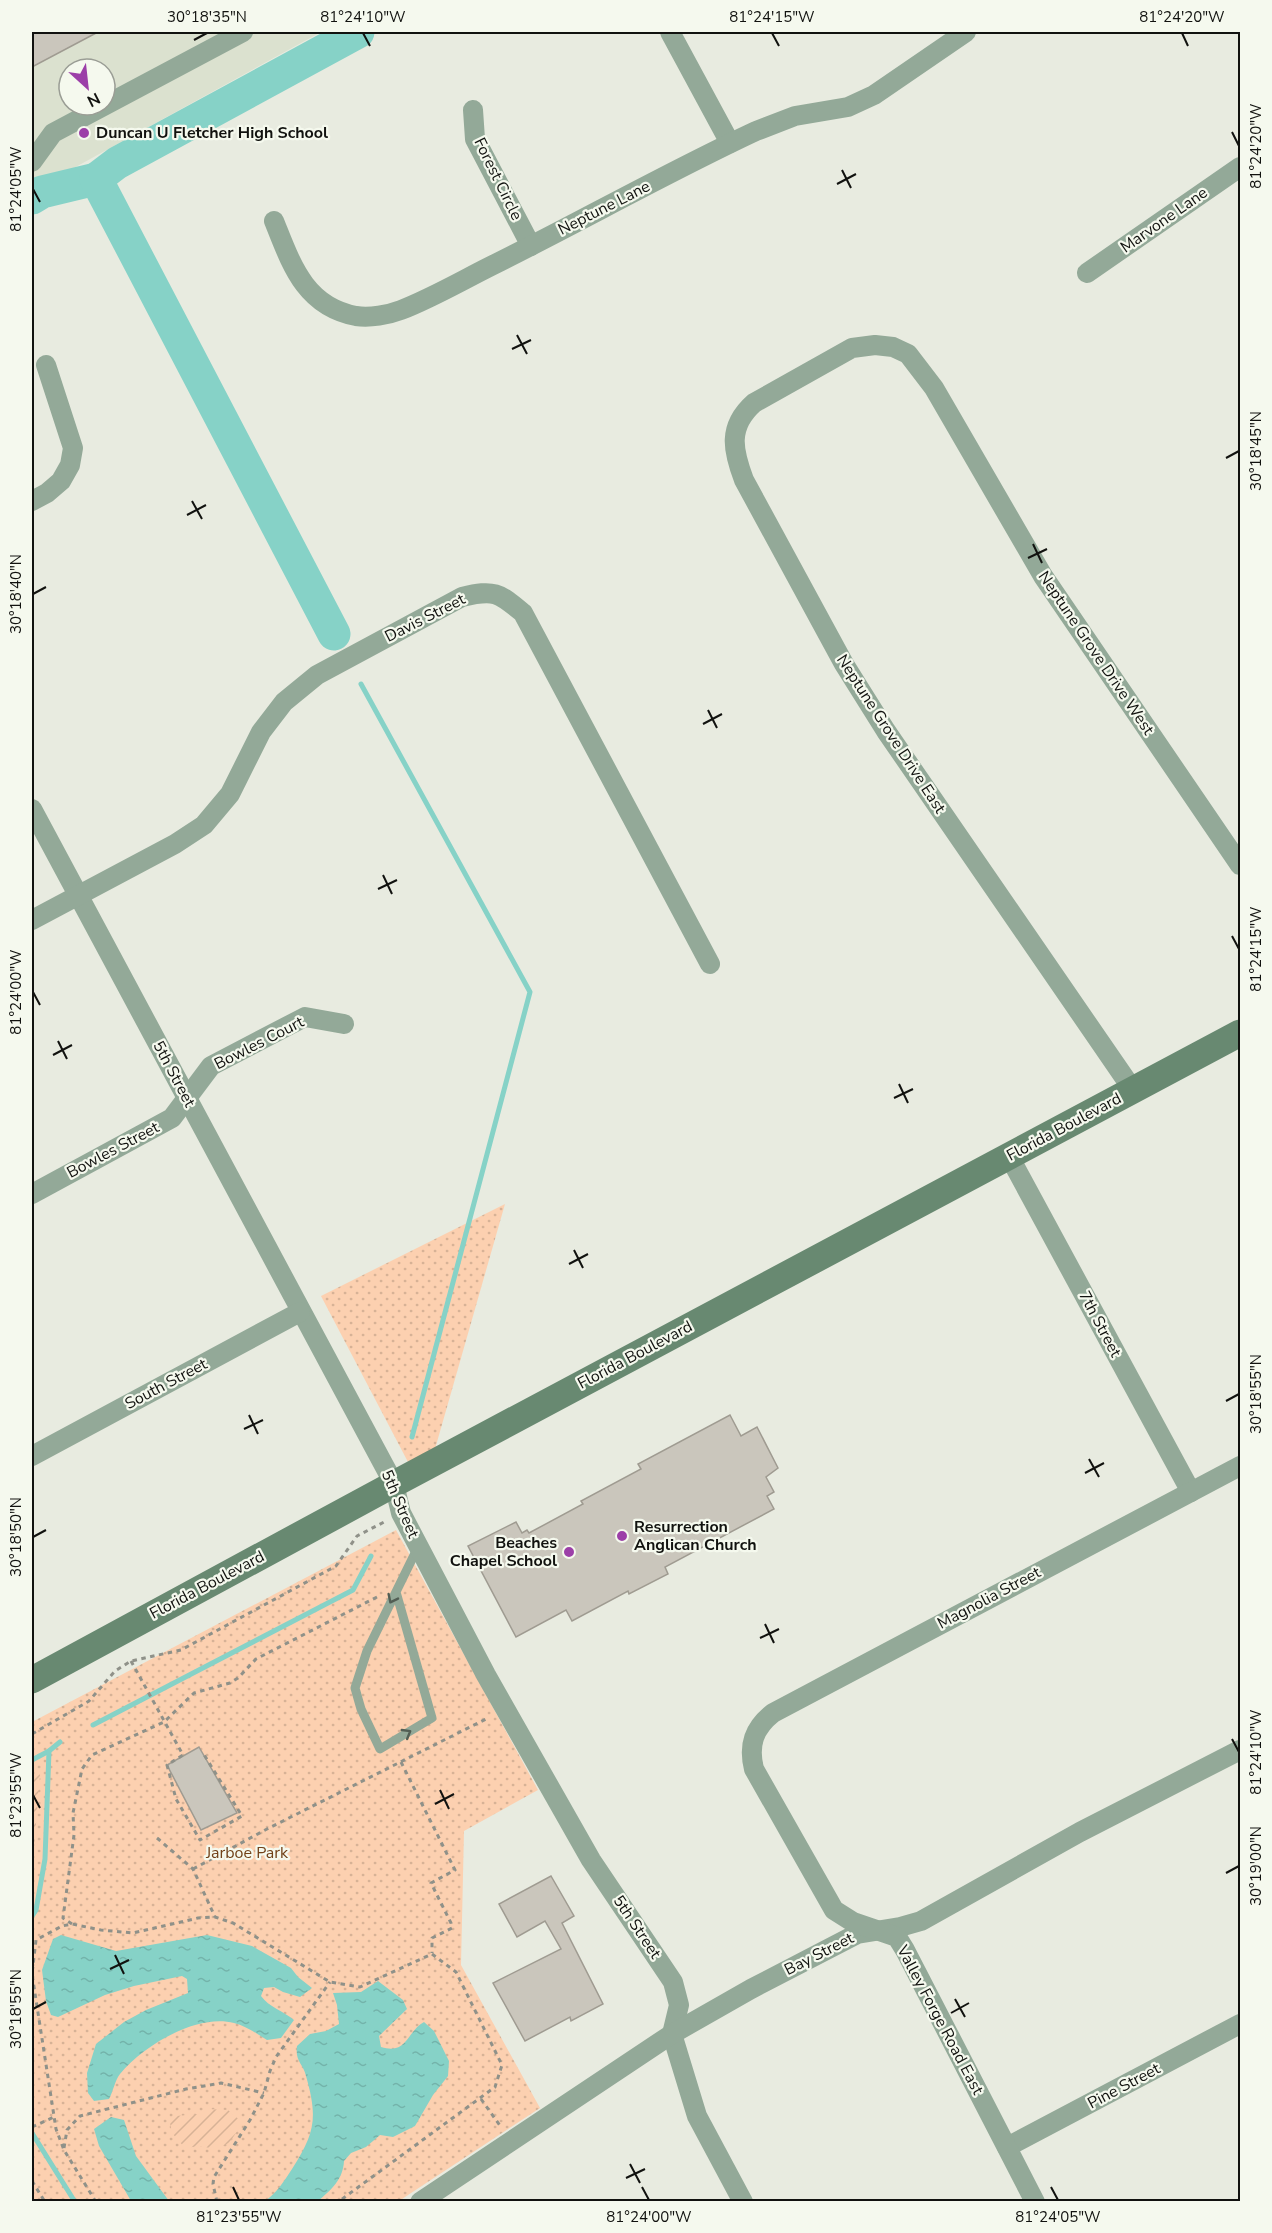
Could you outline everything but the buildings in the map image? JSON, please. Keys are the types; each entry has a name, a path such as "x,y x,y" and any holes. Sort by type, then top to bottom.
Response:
{"street":[{"path":"32,162 53,133 243,32"},
{"path":"670,32 730,143"},
{"name":"Neptune Lane","path":"274,221 292,266 306,288 335,309 356,316 374,316 399,311 730,143 795,116 848,107 874,95 966,32"},
{"name":"Forest Circle","path":"473,110 475,139 531,246"},
{"name":"Marvone Lane","path":"1087,273 1240,167"},
{"name":"Neptune Grove Drive West","path":"799,377 852,348 875,345 893,347 908,354 934,388 1043,576 1240,865"},
{"path":"32,501 61,482 70,465 73,448 46,365"},
{"name":"Neptune Grove Drive East","path":"799,377 754,403 740,421 735,439 735,456 744,480 843,663 886,731 1133,1090"},
{"name":"Davis Street","path":"32,920 175,844 204,825 230,794 261,732 284,702 317,675 462,597 482,592 501,595 523,613 710,964"},
{"name":"5th Street","path":"32,809 394,1484 401,1513 506,1710 591,1860 673,1983 679,2005 672,2034"},
{"name":"Bowles Court","path":"187,1097 211,1066 305,1017 344,1024"},
{"name":"Florida Boulevard","path":"32,1680 394,1484 1240,1033"},
{"name":"Bowles Street","path":"32,1194 172,1118 187,1097"},
{"name":"7th Street","path":"1009,1156 1191,1492"},
{"name":"South Street","path":"32,1456 300,1312"},
{"name":"Magnolia Street","path":"751,1745 763,1722 773,1713 1240,1466"},
{"name":"Valley Forge Road East","path":"751,1745 754,1769 834,1910 853,1922 897,1937 1035,2202"},
{"name":"Bay Street","path":"420,2202 672,2034 751,1989 856,1934 921,1921 1080,1832 1240,1750"},
{"name":"Pine Street","path":"1007,2147 1240,2024"},
{"path":"672,2034 697,2116 743,2202"}],"lane":[{"path":"397,1589 432,1718 380,1749 361,1709 355,1688 367,1651 397,1589 418,1547"}],"path":[{"path":"32,1734 89,1701 115,1671 131,1661 182,1650 336,1566 357,1536 401,1513"},
{"path":"397,1589 256,1659 230,1683 194,1693 164,1722 92,1755 82,1769 73,1813 74,1836 63,1918 72,1924 133,1933 198,1918 214,1917 233,1923 330,1982 360,1987 432,1953"},
{"path":"131,1661 183,1755 167,1765 176,1799 200,1840 242,1816 203,1753"},
{"path":"193,1869 506,1710"},
{"path":"401,1762 455,1870 431,1883 452,1928 432,1938 432,1953"},
{"path":"157,1838 193,1869 214,1917"},
{"path":"72,1924 62,1926 36,1940 32,1974 54,2117 64,2150 96,2202"},
{"path":"338,2202 495,2087 502,2065 456,1971 432,1953"},
{"path":"218,2202 213,2184 214,2176 250,2120 264,2093 276,2057 330,1982"},
{"path":"64,2150 67,2130 80,2116 186,2089 221,2083 264,2093"},
{"path":"481,2099 511,2140"},
{"path":"32,2127 54,2117"},
{"path":"32,2181 45,2202"}],"shaded area":[{"name":"Duncan U Fletcher High School","path":"32,32 321,32 32,191"}],"green space":[{"path":"505,1204 435,1449 408,1462 321,1296"},
{"name":"Jarboe Park","path":"396,1530 538,1790 464,1831 461,1965 540,2108 399,2201 32,2202 32,1722"},
{"path":"40,1774 32,1874 32,1778"},
{"path":"207,2109 228,2110 243,2123 229,2143 215,2149 200,2146 185,2148 172,2133 170,2123 175,2116 203,2114"}],"water":[{"path":"61,1935 116,1951 207,1935 252,1946 291,1968 312,1988 300,1997 274,1987 264,1988 261,1996 264,2000 294,2020 281,2038 267,2040 243,2026 219,2021 188,2027 156,2043 142,2053 120,2074 109,2099 94,2101 88,2093 87,2073 96,2044 124,2022 146,2010 188,1993 187,1979 182,1976 134,1986 105,1995 58,2017 51,2015 46,2001 42,1970 53,1939"},
{"path":"378,1981 403,2000 407,2009 379,2036 381,2047 397,2048 424,2022 434,2031 449,2061 448,2076 433,2095 415,2126 393,2137 380,2135 366,2147 351,2153 344,2161 336,2184 318,2201 265,2201 277,2191 292,2169 310,2135 312,2103 305,2072 297,2056 297,2046 310,2034 326,2031 339,2024 333,1993 361,1992"},
{"path":"111,2117 124,2120 136,2156 169,2201 131,2201 99,2146 94,2129"}],"waterway":[{"path":"334,634 96,179 117,163 358,32"},
{"path":"32,198 42,192 96,179"},
{"path":"361,684 530,992 412,1437"},
{"path":"93,1725 353,1590 371,1556"},
{"path":"32,1916 36,1910 45,1859 49,1751 60,1742"},
{"path":"32,1760 49,1751"},
{"path":"32,2133 75,2202"}],"place":[{"name":"Duncan U Fletcher High School","path":"84,133"},
{"name":"Resurrection Anglican Church","path":"622,1536"},
{"name":"Beaches Chapel School","path":"569,1552"}]}
